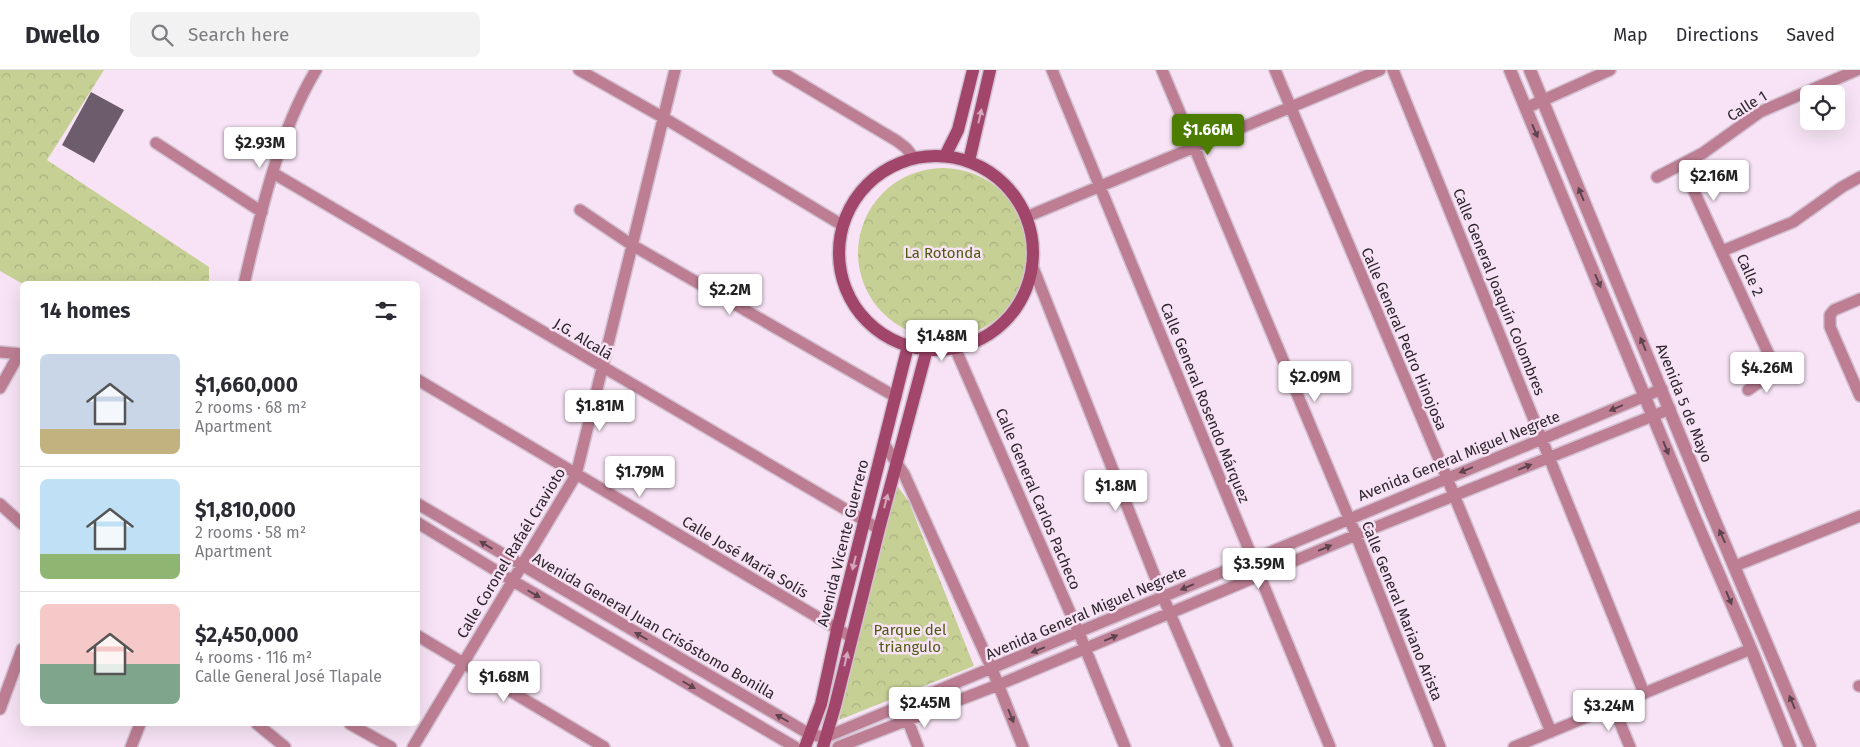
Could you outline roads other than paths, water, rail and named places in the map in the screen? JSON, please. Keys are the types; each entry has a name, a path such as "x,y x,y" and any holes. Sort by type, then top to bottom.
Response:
{"main road":[{"path":"945,156 958,130 973,70"},
{"path":"969,162 990,70"},
{"path":"945,156 969,162 987,171 1004,183 1017,199 1026,217 1032,240 1032,265 1026,288 1015,309 998,327 978,340 956,348 927,349 908,346 885,335 865,320 850,299 841,275 838,250 842,225 850,206 862,189 895,165 914,158 945,156"},
{"name":"Avenida Vicente Guerrero","path":"808,741 820,704 908,346"},
{"name":"Avenida Vicente Guerrero","path":"824,742 835,706 851,637 927,349"}],"street":[{"path":"248,281 262,212 273,173 291,117 303,91 316,70"},
{"path":"580,70 842,225"},
{"name":"Calle Coronel Rafaél Cravioto","path":"413,747 576,475 675,70"},
{"path":"778,70 897,141 914,158"},
{"name":"Calle General Rosendo Márquez","path":"1052,70 1330,747"},
{"name":"Calle General Mariano Arista","path":"1162,70 1356,536 1440,747"},
{"name":"Calle General Pedro Hinojosa","path":"1275,70 1551,732"},
{"path":"1026,217 1380,70"},
{"name":"Calle General Joaquín Colombres","path":"1393,70 1644,693"},
{"path":"1510,70 1790,747"},
{"name":"Avenida 5 de Mayo","path":"1530,70 1810,747"},
{"path":"1526,108 1610,70"},
{"name":"Calle 1","path":"1657,177 1716,145 1760,112 1857,70"},
{"path":"156,143 262,212"},
{"name":"Calle 2","path":"1682,165 1772,364 1770,375 1748,390"},
{"name":"J.G. Alcalá","path":"273,173 879,529"},
{"path":"1722,250 1793,222 1842,187 1860,177"},
{"path":"580,210 632,245 896,397"},
{"path":"1032,265 1163,597 1227,747"},
{"path":"1608,304 1624,298"},
{"path":"1860,299 1834,310 1829,320 1830,327 1860,396"},
{"name":"Calle General Carlos Pacheco","path":"956,348 1086,649 1125,747"},
{"path":"0,352 20,354"},
{"path":"0,388 20,356"},
{"name":"Calle José María Solís","path":"420,381 851,637"},
{"name":"Avenida General Miguel Negrete","path":"824,742 1348,518 1662,389"},
{"name":"Avenida General Miguel Negrete","path":"838,747 998,685 1549,457 1670,410"},
{"path":"884,444 904,474 992,669 1023,747"},
{"path":"0,504 20,522"},
{"name":"Avenida General Juan Crisóstomo Bonilla","path":"420,505 808,741 824,742"},
{"path":"1694,516 1710,509"},
{"path":"1735,566 1860,516"},
{"path":"420,524 796,747"},
{"path":"420,637 604,747"},
{"path":"1514,747 1751,649"},
{"path":"0,710 20,654"},
{"path":"1613,706 1630,747"},
{"path":"1781,725 1799,719"},
{"path":"908,721 918,747"},
{"path":"131,747 139,726"},
{"path":"259,726 285,747"},
{"path":"354,726 391,747"}],"park label":[{"name":"La Rotonda","path":"943,253"},
{"name":"Parque del triangulo","path":"910,638"}]}
